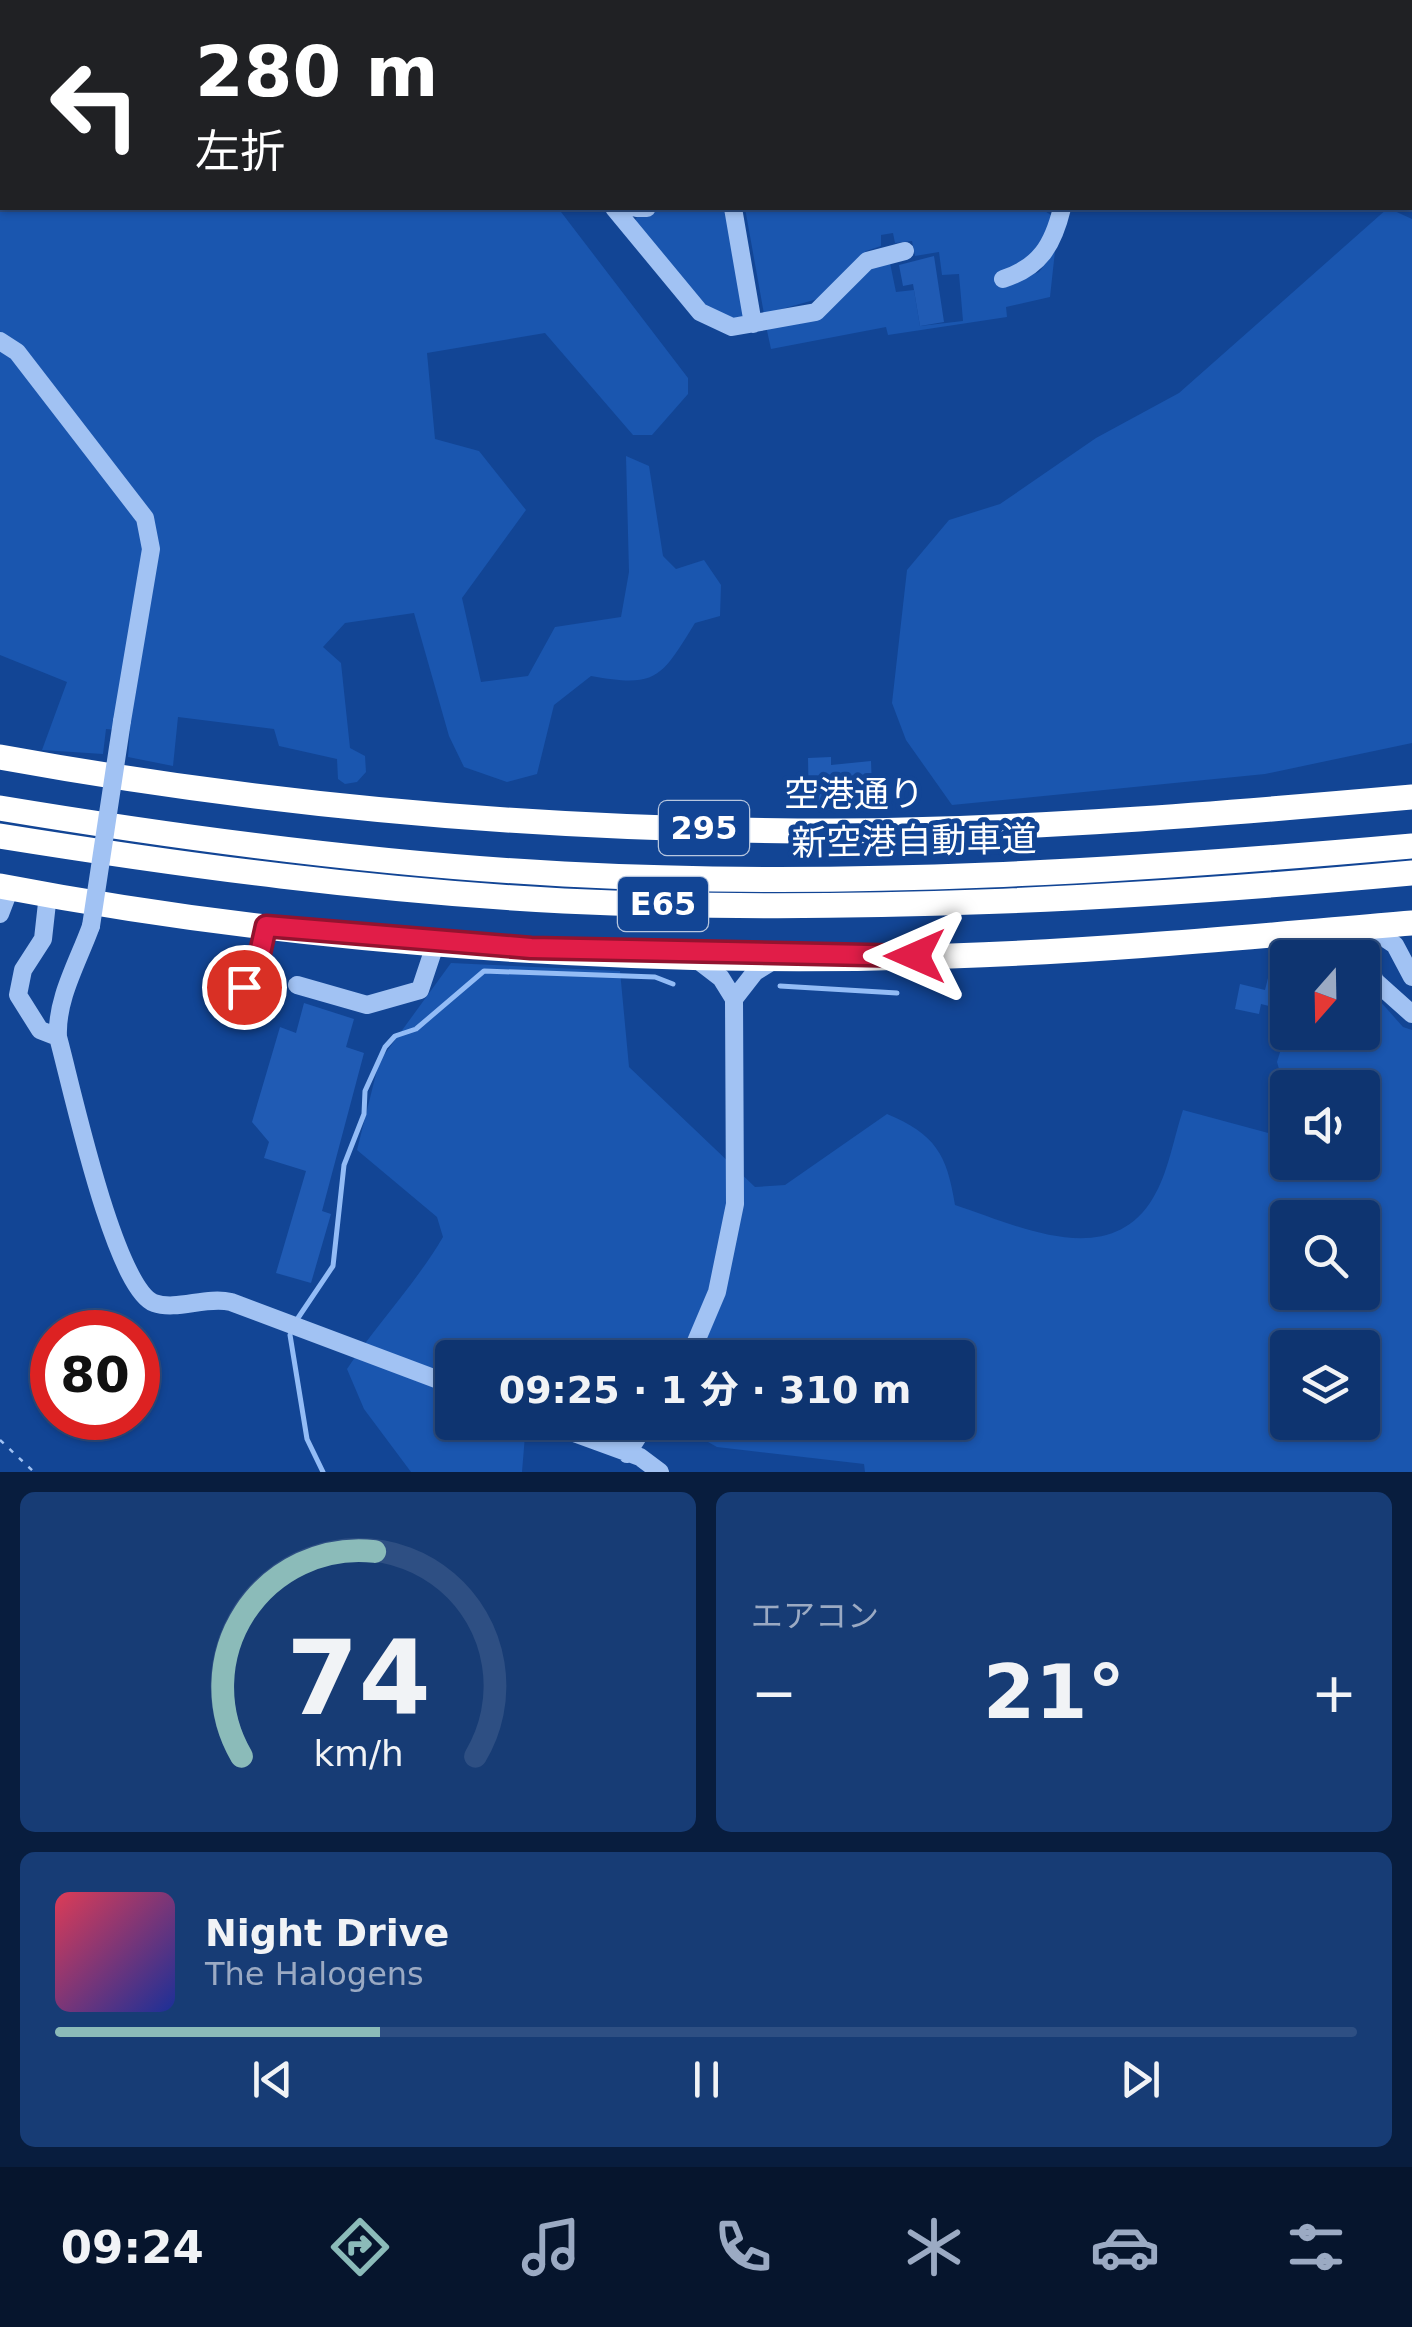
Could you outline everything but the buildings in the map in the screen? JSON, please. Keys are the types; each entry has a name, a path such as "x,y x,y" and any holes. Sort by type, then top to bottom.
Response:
{"highway":[{"name":"空港通り","path":"0,757 258,798 500,820 761,830 996,827 1412,797"},
{"name":"新空港自動車道","path":"0,808 289,850 564,874 702,879 1014,876 1412,846"},
{"name":"新空港自動車道","path":"0,836 269,875 402,889 702,906 1017,902 1412,876"},
{"path":"5,887 266,926 436,942 687,954 969,955 1364,933 1412,923"}],"street":[{"path":"616,210 700,312 718,324 753,324 816,312 867,261 905,251"},
{"path":"732,210 753,324"},
{"path":"1003,279 1036,264 1050,244 1061,210"},
{"path":"0,341 16,352 145,518 151,549 91,926 57,1020 58,1037 114,1240 144,1298 164,1305 214,1298 230,1302 435,1379"},
{"path":"0,914 5,887"},
{"path":"48,894 43,939 23,970 18,995 40,1030 58,1037"},
{"path":"228,1012 258,962 266,926"},
{"path":"1364,933 1396,945 1409,972"},
{"path":"1364,933 1376,980 1412,1014"},
{"path":"1409,972 1412,936"},
{"path":"298,984 367,1005 396,998 420,990 436,942"},
{"path":"687,954 712,969 734,999 735,1204 717,1292 697,1340"},
{"path":"734,999 755,972 781,956"},
{"path":"591,1440 660,1472"},
{"path":"627,1454 636,1440"}],"path":[{"path":"0,1440 34,1472"}],"shaded area":[{"path":"0,210 560,210 688,378 688,394 652,435 633,435 545,333 427,353 435,439 479,451 526,510 462,598 481,682 528,676 555,627 621,617 629,572 626,456 649,466 663,556 676,569 704,560 721,585 720,616 695,623 674,656 655,675 630,681 591,676 554,705 537,774 507,782 464,767 449,736 414,613 345,623 323,647 341,663 350,748 365,756 366,772 357,782 345,784 338,779 337,759 279,746 274,729 178,717 173,766 128,757 130,731 106,729 103,754 42,750 67,682 0,655"},
{"path":"725,210 748,313 742,319 726,316 695,296 634,222 639,214"},
{"path":"745,210 1043,210 1054,217 1036,253 1001,287 1039,272 1055,251 1050,297 1006,307 1007,317 888,335 886,327 771,349 766,326 823,316 869,268 890,263 896,292 914,290 920,326 963,321 959,274 942,275 939,252 915,256 912,241 895,243 893,233 881,235 881,246 866,251 821,298 764,314"},
{"path":"1386,210 1412,219 1412,743 1265,774 952,805 906,740 892,703 907,570 949,520 1000,504 1096,438 1179,393"},
{"path":"451,963 620,971 629,1067 755,1187 785,1185 887,1114 917,1129 936,1148 948,1172 955,1205 1033,1231 1087,1238 1112,1233 1134,1220 1153,1198 1167,1167 1183,1110 1270,1133 1270,1180 1380,1180 1380,1070 1279,1070 1277,1062 1281,1050 1380,1050 1380,1001 1403,1027 1412,1030 1412,1472 865,1472 864,1464 717,1447 704,1440 975,1440 975,1340 435,1340 435,1440 525,1440 522,1472 411,1472 364,1409 347,1369 443,1237 437,1217 357,1150 379,1062"}],"waterway":[{"path":"298,1318 333,1266 344,1165 364,1114 365,1091 385,1047 395,1036 416,1029 484,971 655,977 673,984"},
{"path":"780,986 897,993"},
{"path":"290,1335 307,1439 323,1472"}],"route":[{"path":"244,987 258,962 266,926 436,942 611,952 915,956"}]}
